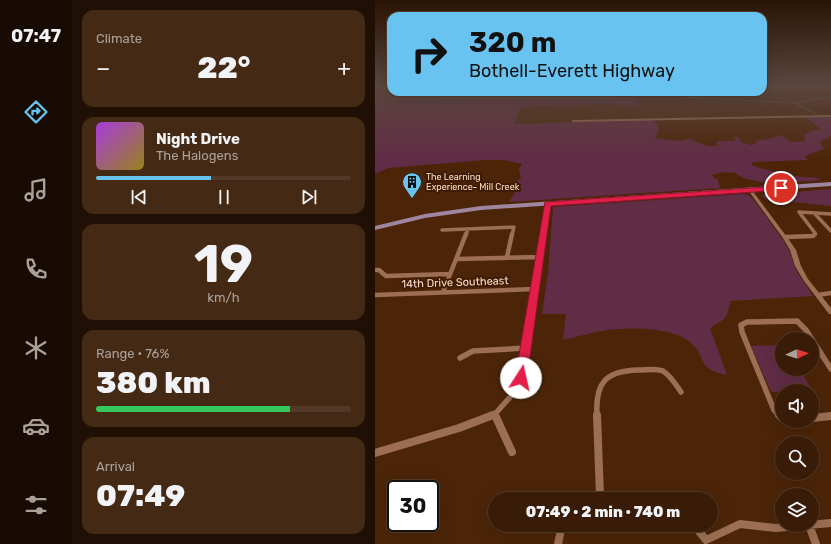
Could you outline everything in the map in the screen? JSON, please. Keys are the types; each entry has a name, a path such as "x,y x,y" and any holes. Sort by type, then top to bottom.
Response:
{"main road":[{"path":"375,228 459,211 831,184"}],"street":[{"path":"573,121 831,116"},
{"path":"750,190 785,237 793,250 802,273 831,312"},
{"path":"375,452 459,428 495,414 511,396 521,378 548,204"},
{"path":"785,237 813,236 815,233 799,212 831,214"},
{"path":"814,212 831,231"},
{"path":"442,230 514,227 507,257"},
{"path":"443,292 468,229"},
{"path":"457,259 539,257"},
{"path":"375,270 379,270 386,276 450,274"},
{"name":"14th Drive Southeast","path":"375,295 535,289"},
{"path":"818,295 831,293"},
{"path":"775,411 742,332 741,325 747,322 797,321 806,330 831,369"},
{"path":"460,358 473,351 526,348"},
{"path":"600,492 596,399 599,388 604,379 612,373 622,370 659,370 670,376 681,392"},
{"path":"495,414 512,452"},
{"path":"819,417 831,416"},
{"path":"699,532 705,542 739,524 775,528"},
{"path":"819,525 831,524"},
{"path":"558,544 561,532"},
{"path":"812,532 817,544"}],"shaded area":[{"path":"375,109 519,109 514,124 654,120 659,129 655,138 681,141 690,138 708,146 719,145 716,143 719,141 736,141 734,137 738,137 741,142 751,145 756,143 755,141 781,135 791,142 805,141 804,135 808,132 821,129 805,117 831,117 831,136 820,142 824,149 805,156 808,160 752,162 752,165 770,171 802,177 817,178 821,180 770,184 743,178 735,173 724,172 711,175 718,180 720,188 509,202 517,189 513,186 515,182 521,178 519,169 522,164 504,160 485,160 388,168 375,174"},
{"path":"831,189 831,206 765,199 762,195"},
{"path":"742,194 748,195 753,199 783,240 788,248 797,272 813,296 730,301 725,318 710,328 727,375 706,366 695,347 690,342 673,333 651,329 616,329 563,340 566,314 542,314 548,274 553,207"},
{"path":"775,345 775,376 804,376 808,384 775,384 775,392 771,392 751,346"}],"waterway":[{"path":"807,109 817,114"},
{"path":"826,118 831,120"}],"place":[{"name":"The Learning Experience- Mill Creek","path":"412,199"}],"route":[{"path":"521,378 548,204 781,188"}]}
